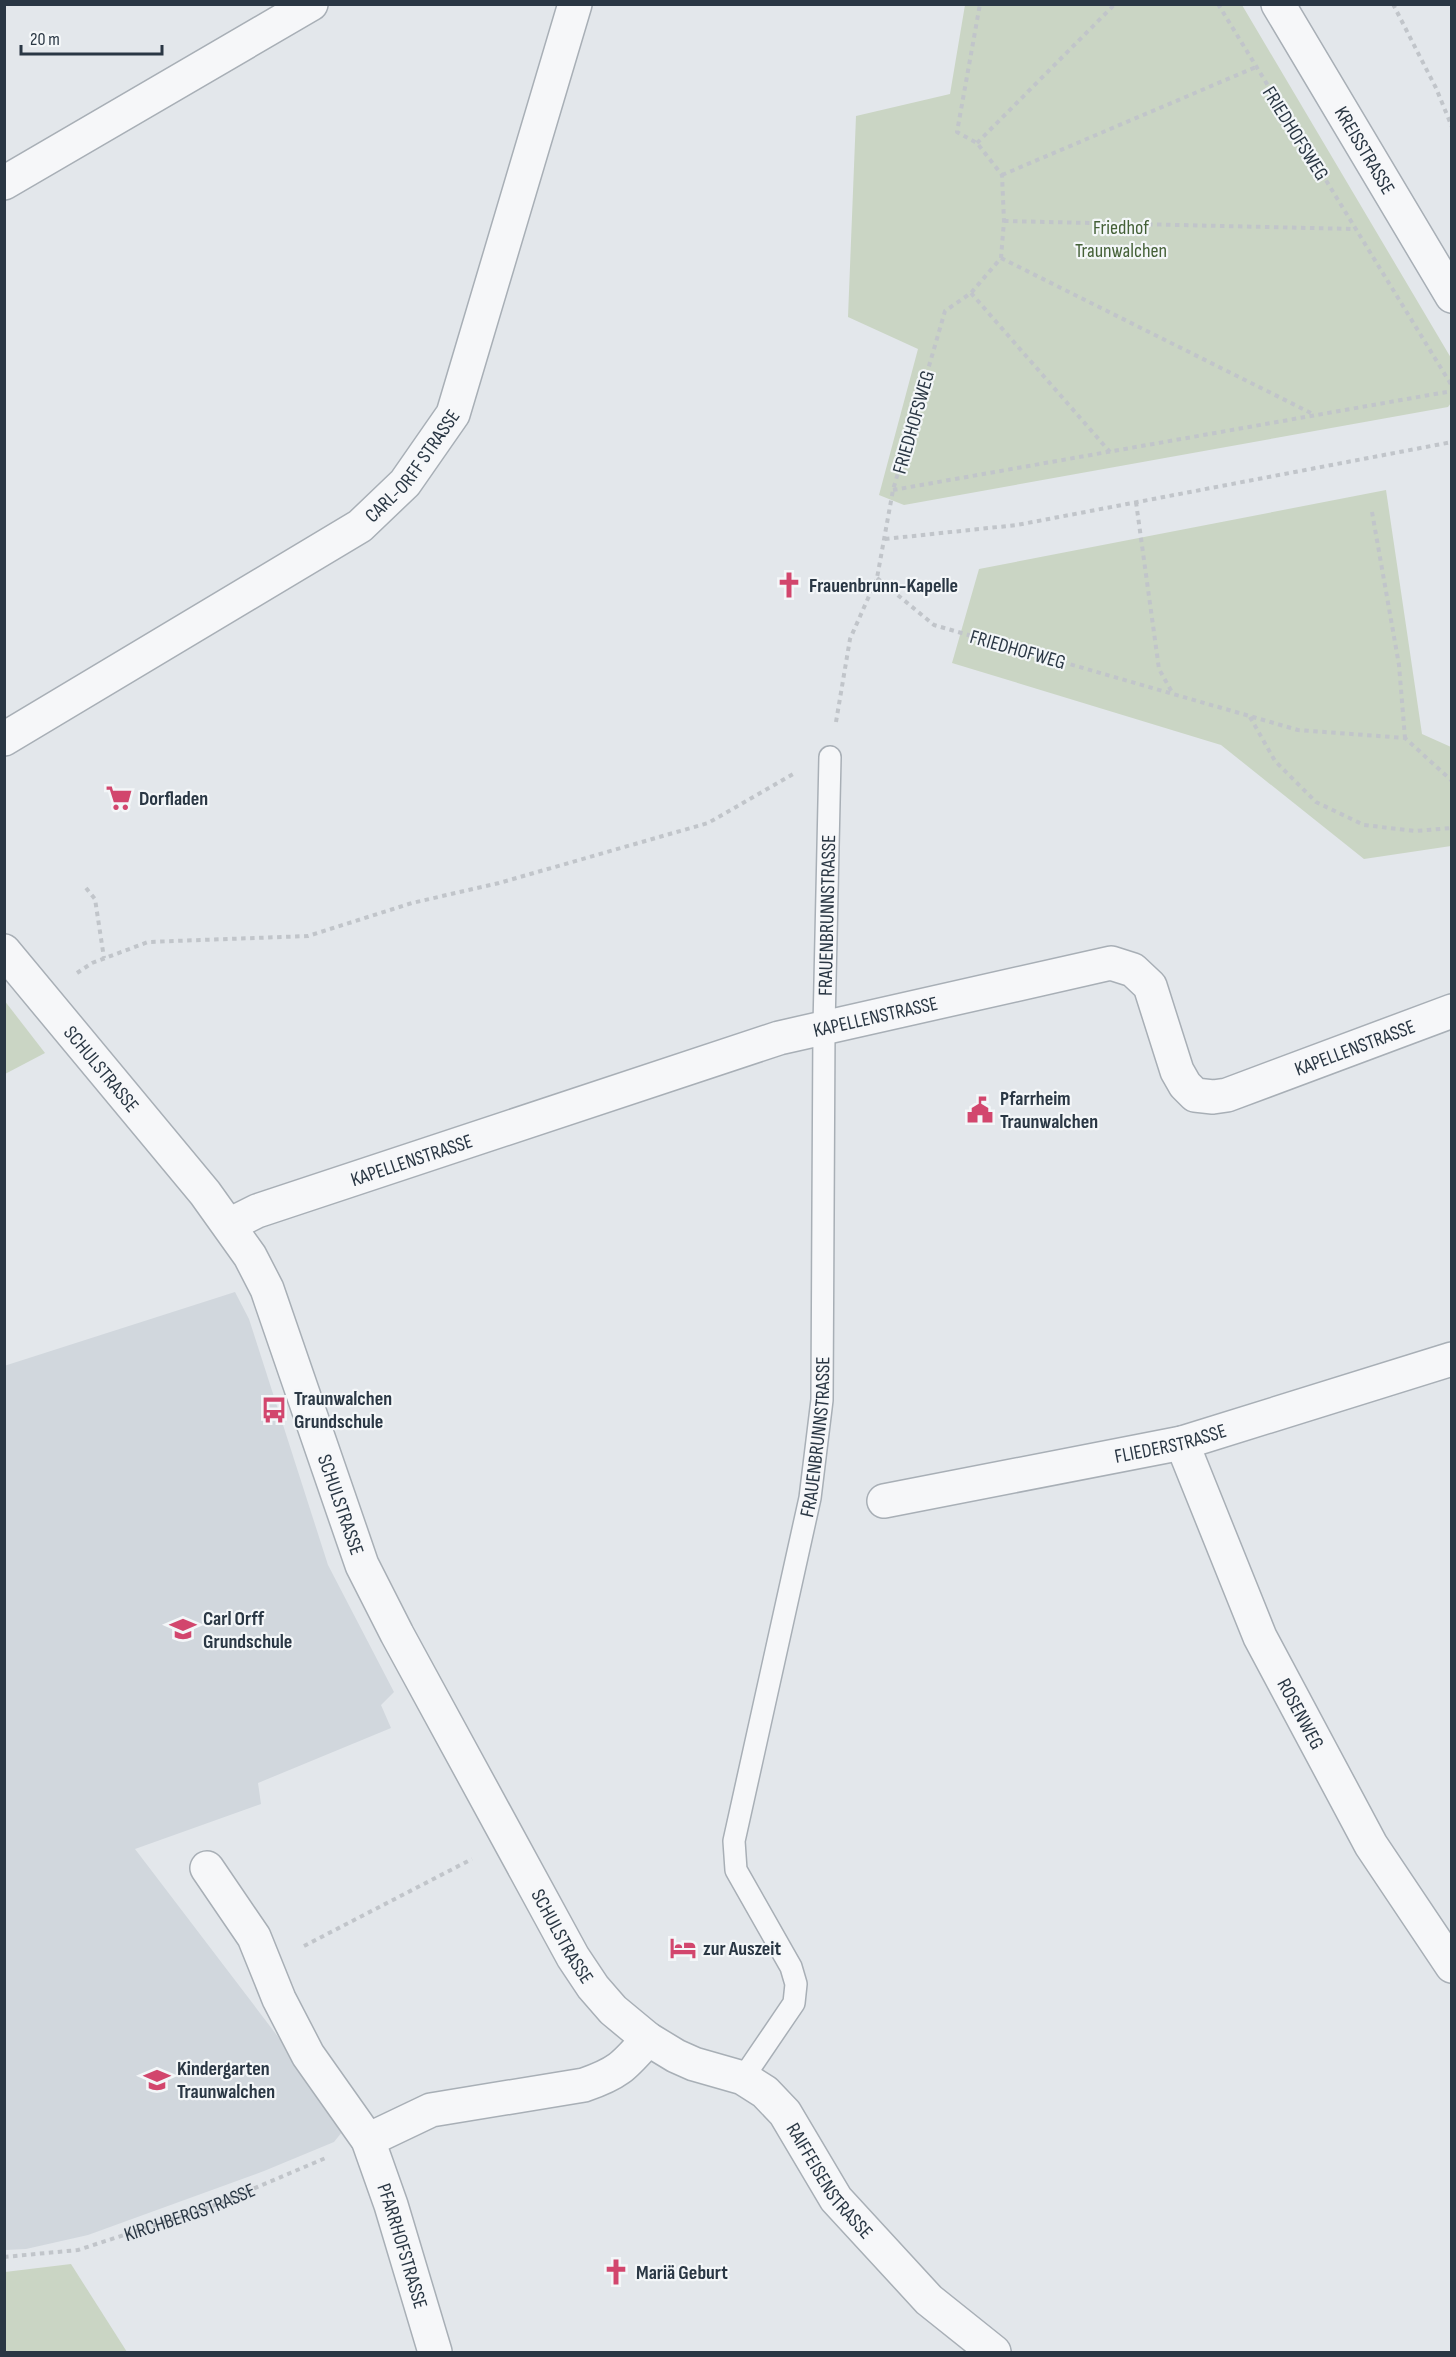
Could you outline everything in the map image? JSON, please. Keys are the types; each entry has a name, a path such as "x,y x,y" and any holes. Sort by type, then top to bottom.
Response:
{"street":[{"path":"4,183 311,4"},
{"name":"CARL-ORFF STRASSE","path":"4,739 360,526 405,483 453,414 575,4"},
{"name":"KREISSTRASSE","path":"1278,4 1452,296"},
{"name":"SCHULSTRASSE","path":"4,951 229,1225 250,1256 267,1289 362,1565 397,1634 573,1957 593,1987 613,2010 648,2039"},
{"name":"KAPELLENSTRASSE","path":"229,1225 257,1210 779,1038 1111,963 1133,970 1150,986 1177,1071 1185,1085 1196,1095 1213,1097 1227,1095 1452,1011"},
{"name":"FLIEDERSTRASSE","path":"884,1501 1182,1443 1452,1359"},
{"name":"ROSENWEG","path":"1182,1443 1260,1637 1371,1845 1451,1963"},
{"path":"207,1868 254,1937 279,1999 308,2055 368,2140 431,2110 584,2085 604,2078 622,2069 648,2039"},
{"name":"RAIFFEISENSTRASSE","path":"648,2039 676,2056 694,2064 743,2078 765,2092 785,2113 836,2199 929,2300 994,2352"},
{"name":"PFARRHOFSTRASSE","path":"368,2140 391,2205 435,2352"}],"lane":[{"name":"FRAUENBRUNNSTRASSE","path":"743,2078 794,2002 796,1984 792,1967 736,1870 734,1841 810,1498 822,1401 824,1027 830,762"}],"path":[{"path":"980,4 957,132 977,142 1002,175 1004,221 1000,258 1315,415"},
{"path":"977,142 1115,4"},
{"name":"FRIEDHOFSWEG","path":"1000,258 971,293 945,311 893,490 1452,389 1218,4"},
{"path":"1393,4 1436,88 1452,127"},
{"name":"FRIEDHOFSWEG","path":"1002,175 1256,68"},
{"path":"1004,221 1355,229"},
{"path":"971,293 1110,452"},
{"path":"884,539 1017,525 1452,442"},
{"path":"42,996 92,963 148,942 308,936 412,903 499,883 708,823 809,766 830,762 850,639 877,578 893,490"},
{"path":"1136,502 1159,669 1173,694"},
{"path":"1372,512 1399,665 1405,738 1452,781"},
{"name":"FRIEDHOFWEG","path":"877,578 934,625 1298,730 1405,738"},
{"path":"1250,717 1275,761 1316,802 1364,825 1414,831 1452,828"},
{"path":"86,888 95,899 104,958"},
{"path":"254,1937 289,1920 304,1947 510,1839"},
{"name":"KIRCHBERGSTRASSE","path":"4,2258 78,2250 100,2243 210,2207 368,2140"}],"shaded area":[{"name":"Carl Orff Grundschule","path":"235,1292 249,1319 328,1565 394,1692 381,1705 391,1728 258,1783 261,1804 135,1849 282,2042 337,2119 342,2132 334,2142 264,2171 88,2235 26,2249 5,2250 4,1366"}],"green space":[{"name":"Friedhof Traunwalchen","path":"965,5 1242,5 1451,358 1451,403 1448,407 904,505 879,495 918,349 848,317 856,116 950,94"},
{"path":"1386,490 1422,734 1451,747 1451,846 1364,859 1221,745 952,663 979,569"},
{"path":"4,1000 45,1053 5,1074 4,1074"},
{"path":"71,2264 127,2352 5,2352 5,2272"}],"place":[{"name":"Frauenbrunn-Kapelle","path":"789,585"},
{"name":"Dorfladen","path":"119,798"},
{"name":"Pfarrheim Traunwalchen","path":"980,1110"},
{"name":"Traunwalchen Grundschule","path":"274,1410"},
{"name":"Carl Orff Grundschule","path":"183,1629"},
{"name":"zur Auszeit","path":"683,1948"},
{"name":"Kindergarten Traunwalchen","path":"157,2080"},
{"name":"Mariä Geburt","path":"616,2272"}]}
